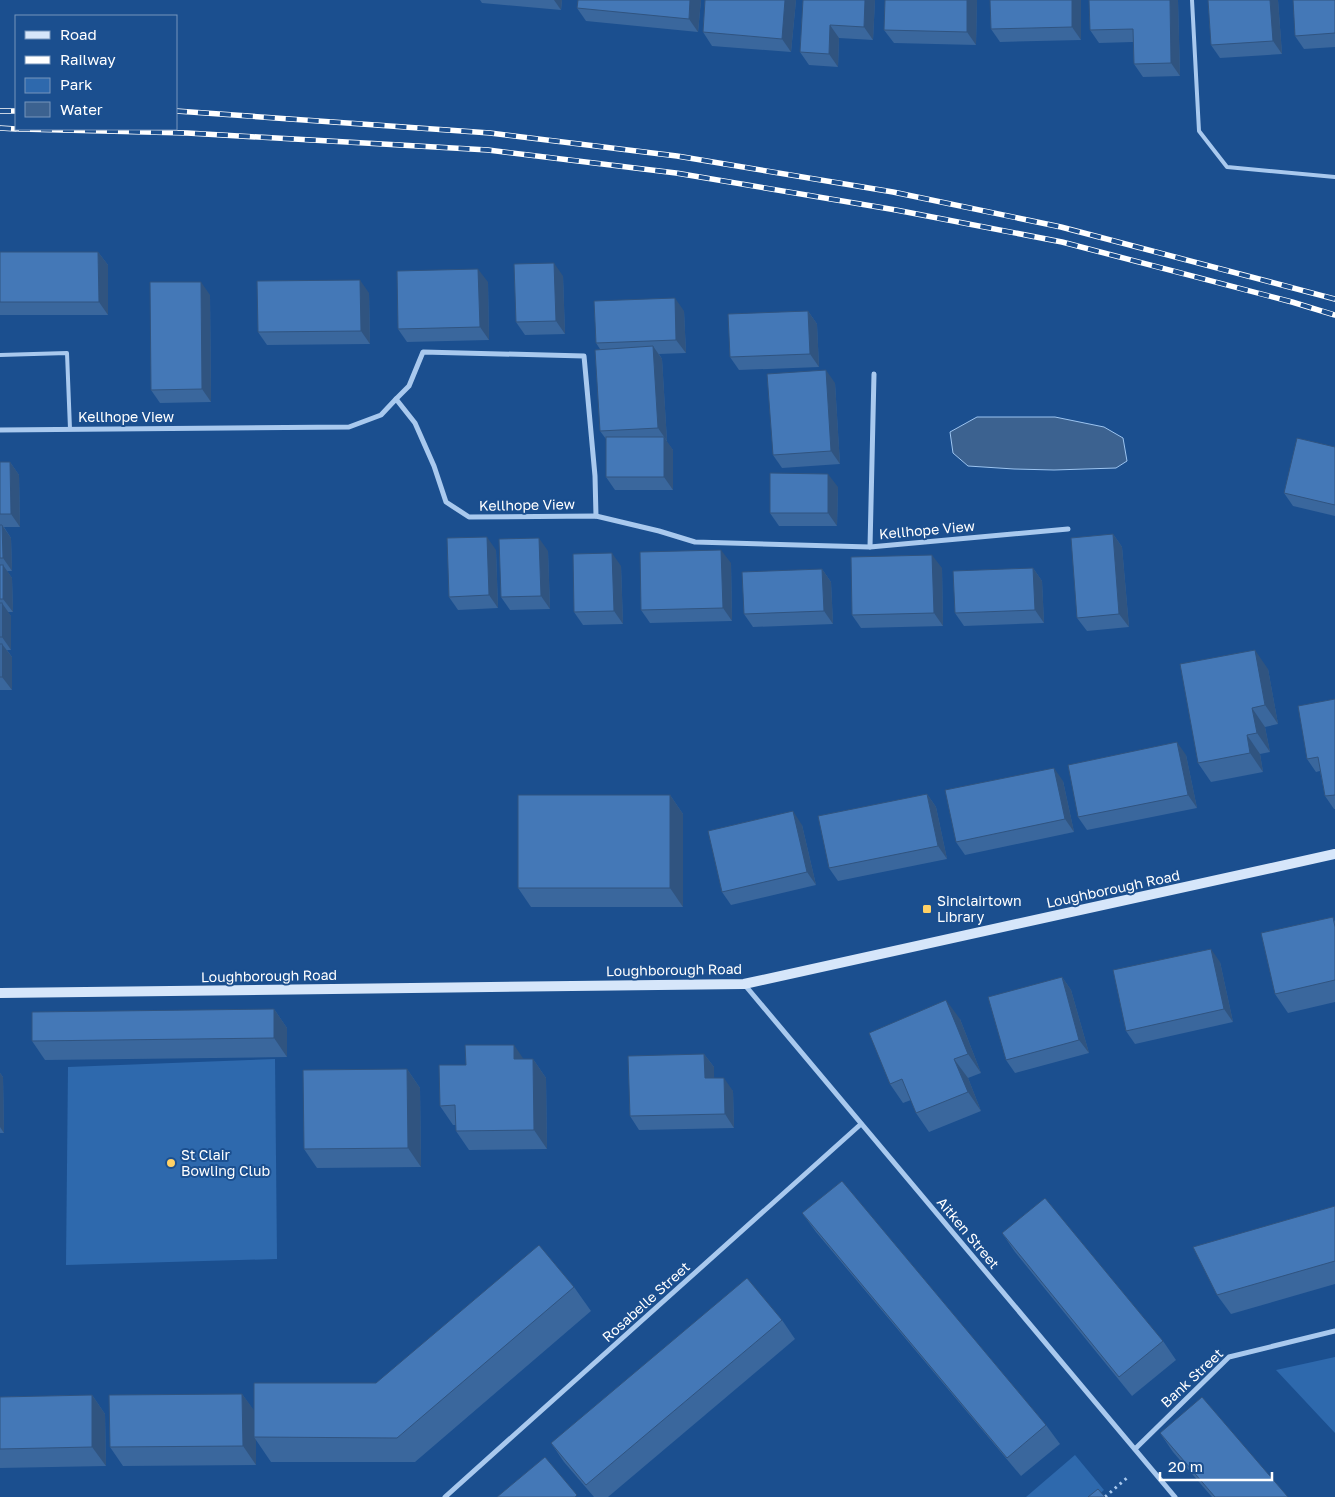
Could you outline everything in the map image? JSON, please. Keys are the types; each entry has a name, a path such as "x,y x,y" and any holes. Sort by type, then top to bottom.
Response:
{"street":[{"path":"396,399 409,386 423,352 584,356 595,476 596,516"},
{"path":"870,547 874,374"},
{"name":"Kellhope View","path":"0,430 349,427 381,415 396,399 415,423 434,466 446,502 469,517 596,516 695,542 870,547 1068,529"},
{"name":"Loughborough Road","path":"0,993 744,984 1335,854"},
{"name":"Aitken Street","path":"744,984 1175,1497"},
{"name":"Rosabelle Street","path":"445,1497 861,1124"},
{"name":"Bank Street","path":"1135,1449 1228,1357 1335,1330"}],"lane":[{"path":"1192,0 1199,130 1227,167 1335,177"},
{"path":"0,355 67,353 70,429"}],"path":[{"path":"1105,1497 1146,1462"}],"green space":[{"name":"St Clair Bowling Club","path":"275,1059 277,1259 66,1265 68,1067"},
{"path":"1335,1357 1335,1433 1276,1370"},
{"path":"1075,1455 1104,1490 1096,1497 1026,1497"}],"water":[{"path":"977,417 1055,417 1104,427 1123,438 1127,461 1116,468 1054,470 968,466 953,453 950,432"}],"building":[{"path":"578,0 690,0 689,19 577,8"},
{"path":"705,0 785,0 782,39 703,32"},
{"path":"803,0 865,0 864,27 830,25 829,54 800,52"},
{"path":"885,0 967,0 967,32 884,30"},
{"path":"990,0 1072,0 1072,27 991,29"},
{"path":"1089,0 1170,0 1171,63 1134,64 1133,29 1090,30"},
{"path":"1208,0 1270,0 1273,41 1211,45"},
{"path":"1293,0 1335,0 1335,33 1295,36"},
{"path":"0,252 98,252 99,302 0,302"},
{"path":"554,263 556,321 516,322 514,264"},
{"path":"478,269 480,327 398,329 397,271"},
{"path":"360,280 361,331 258,332 257,281"},
{"path":"150,282 201,282 202,389 151,390"},
{"path":"675,298 676,340 596,343 594,301"},
{"path":"808,311 810,354 730,357 728,314"},
{"path":"653,346 658,428 600,431 595,350"},
{"path":"826,370 831,451 773,455 767,374"},
{"path":"606,437 664,437 664,477 606,477"},
{"path":"1297,438 1335,447 1335,505 1284,493"},
{"path":"0,462 10,462 11,514 0,514"},
{"path":"770,473 828,474 828,513 770,513"},
{"path":"0,525 2,525 3,558 0,558"},
{"path":"1113,534 1119,614 1077,618 1071,538"},
{"path":"487,537 489,595 449,597 447,538"},
{"path":"539,538 541,596 501,597 499,539"},
{"path":"721,550 723,608 641,610 640,552"},
{"path":"612,553 614,611 574,612 573,554"},
{"path":"932,555 934,613 852,615 851,557"},
{"path":"0,565 3,565 3,599 0,599"},
{"path":"1033,568 1035,610 955,613 953,571"},
{"path":"822,569 824,611 744,614 742,572"},
{"path":"0,603 2,603 2,637 0,637"},
{"path":"0,644 2,644 2,677 0,677"},
{"path":"1255,650 1265,705 1252,708 1257,733 1247,735 1250,753 1198,763 1180,664"},
{"path":"1335,699 1335,795 1325,796 1318,757 1307,759 1298,706"},
{"path":"1177,742 1188,795 1078,817 1068,765"},
{"path":"1054,768 1065,819 956,842 945,790"},
{"path":"927,794 938,846 829,868 818,816"},
{"path":"518,795 670,795 670,888 518,888"},
{"path":"793,811 807,872 722,892 708,831"},
{"path":"1333,917 1335,927 1335,980 1275,994 1261,933"},
{"path":"1211,949 1224,1009 1126,1031 1113,970"},
{"path":"1062,977 1079,1040 1006,1060 988,997"},
{"path":"946,1000 968,1054 954,1059 968,1092 916,1113 902,1079 890,1084 869,1033"},
{"path":"274,1009 274,1038 32,1041 32,1012"},
{"path":"465,1045 514,1045 514,1059 533,1059 534,1130 456,1131 455,1105 440,1106 439,1065 466,1065"},
{"path":"704,1054 705,1078 724,1078 725,1114 630,1116 628,1056"},
{"path":"407,1069 408,1148 304,1149 303,1070"},
{"path":"842,1181 1046,1425 1007,1458 802,1213"},
{"path":"1045,1198 1163,1341 1119,1377 1002,1233"},
{"path":"1335,1206 1335,1261 1217,1295 1193,1247"},
{"path":"539,1245 574,1287 397,1438 254,1437 254,1383 376,1383"},
{"path":"747,1278 782,1320 586,1485 551,1443"},
{"path":"242,1394 243,1446 110,1447 109,1395"},
{"path":"92,1395 92,1447 0,1449 0,1397"},
{"path":"1202,1397 1288,1497 1215,1497 1160,1433"},
{"path":"545,1457 577,1495 575,1497 497,1497"},
{"path":"1098,1489 1105,1497 1088,1497"}],"railway":[{"path":"0,111 15,111"},
{"path":"178,111 490,133 677,156 893,192 1061,227 1335,299"},
{"path":"0,128 15,129"},
{"path":"61,130 187,133 488,150 676,173 896,210 1062,242 1335,315"}],"place":[{"name":"Sinclairtown Library","path":"927,909"},
{"name":"St Clair Bowling Club","path":"171,1163"}]}
